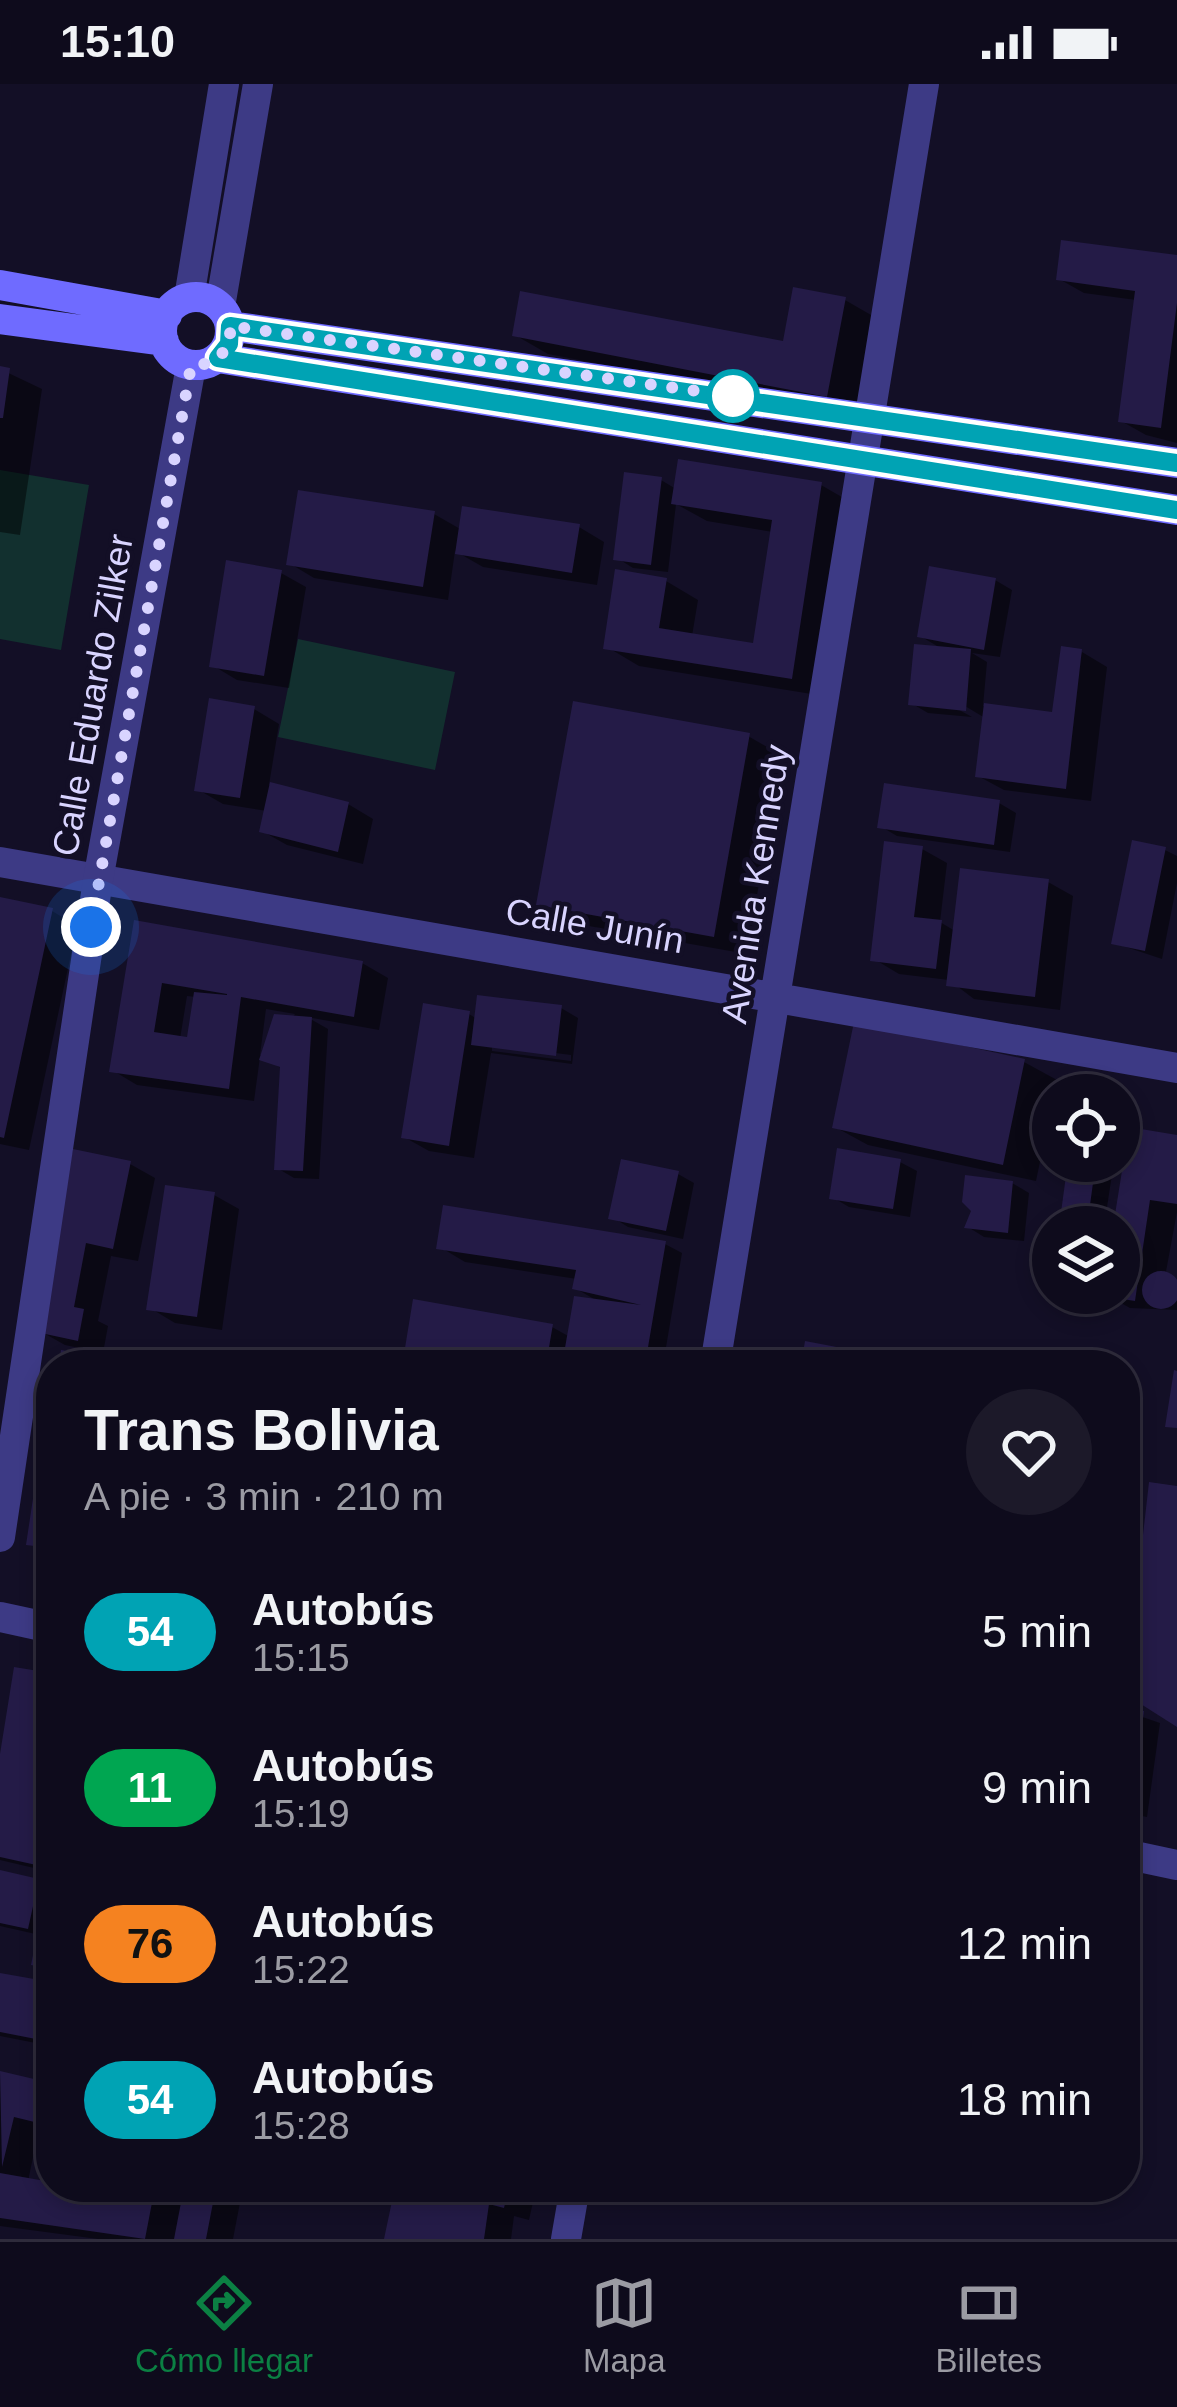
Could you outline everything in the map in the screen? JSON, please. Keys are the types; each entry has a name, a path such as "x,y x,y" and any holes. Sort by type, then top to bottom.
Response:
{"main road":[{"path":"0,285 173,318"},
{"path":"205,362 229,344 225,316"},
{"path":"0,319 225,316 1177,463"},
{"path":"173,318 176,360 1177,510"}],"street":[{"path":"173,318 224,84"},
{"path":"225,316 257,84"},
{"name":"Avenida Kennedy","path":"718,1350 925,84"},
{"name":"Calle Eduardo Zilker","path":"0,1537 98,880 205,362"},
{"name":"Calle Junín","path":"0,862 1177,1068"},
{"path":"0,1617 36,1625"},
{"path":"1140,1857 1177,1865"},
{"path":"568,2239 573,2202"}],"green space":[{"path":"0,470 89,485 61,650 0,639"},
{"path":"298,639 455,672 435,770 278,737"}],"building":[{"path":"1061,240 1177,255 1177,303 1161,428 1118,422 1135,291 1056,280"},
{"path":"793,287 846,297 827,397 512,336 520,291 783,341"},
{"path":"0,366 10,368 3,418 0,418"},
{"path":"678,459 822,482 792,679 603,649 615,569 667,578 659,628 753,643 772,520 671,504"},
{"path":"624,472 662,477 651,565 613,560"},
{"path":"298,490 435,511 423,587 286,565"},
{"path":"462,506 580,524 572,573 455,554"},
{"path":"226,560 282,570 264,676 209,667"},
{"path":"929,566 996,578 984,650 917,637"},
{"path":"914,644 971,649 966,711 908,705"},
{"path":"1061,646 1082,649 1066,789 975,777 984,703 1052,712"},
{"path":"209,698 255,706 240,798 194,791"},
{"path":"573,701 750,733 714,937 536,905"},
{"path":"270,782 349,802 338,852 259,832"},
{"path":"884,783 1000,800 994,845 877,828"},
{"path":"1132,840 1166,847 1145,951 1111,944"},
{"path":"884,841 923,846 914,917 942,920 936,969 870,961"},
{"path":"960,868 1049,879 1035,997 946,986"},
{"path":"0,897 53,908 4,1138 0,1137"},
{"path":"134,920 363,961 354,1017 241,997 229,1089 109,1072","holes":["162,983 227,994 194,992 187,1037 154,1032"]},
{"path":"477,995 562,1005 556,1056 471,1045"},
{"path":"423,1003 470,1011 449,1146 401,1138"},
{"path":"274,1014 312,1017 303,1171 274,1170 280,1067 259,1060"},
{"path":"854,1022 1025,1059 1003,1165 832,1128"},
{"path":"1140,1129 1177,1135 1177,1204 1150,1200 1140,1267 1140,1206 1116,1206 1120,1182 1140,1182"},
{"path":"837,1148 901,1159 893,1209 829,1199"},
{"path":"73,1149 131,1161 113,1249 86,1243 74,1307 84,1309 78,1341 36,1332"},
{"path":"621,1159 679,1171 666,1231 608,1219"},
{"path":"965,1175 1013,1181 1008,1233 964,1228 971,1211 962,1202"},
{"path":"1065,1182 1093,1182 1090,1206 1062,1206"},
{"path":"165,1185 215,1192 197,1317 146,1310"},
{"path":"443,1205 666,1241 648,1350 565,1350 574,1296 641,1305 572,1289 576,1270 436,1249"},
{"path":"1161,1271 1174,1277 1178,1297 1174,1303 1161,1309 1148,1303 1142,1290 1148,1277"},
{"path":"413,1299 553,1324 549,1350 405,1348"},
{"path":"805,1341 852,1350 804,1350"},
{"path":"1177,1371 1177,1428 1165,1427"},
{"path":"1149,1482 1177,1486 1177,1727 1140,1704 1140,1562"},
{"path":"35,1485 36,1546 26,1545"},
{"path":"14,1667 36,1671 36,1865 0,1857 0,1754"},
{"path":"0,1870 36,1878 28,1929 0,1923"},
{"path":"0,1973 36,1979 36,2039 0,2032"},
{"path":"0,2071 36,2079 36,2122 14,2117 2,2167"},
{"path":"0,2173 36,2179 36,2202 152,2202 145,2239 0,2218"},
{"path":"181,2202 213,2202 206,2239 174,2239"},
{"path":"392,2202 505,2202 504,2208 489,2204 484,2239 384,2239"}],"bus line":[{"name":"54","path":"1177,463 871,415 230,326 229,344 218,358 516,409 1177,510"}],"route":[{"path":"91,927 191,366 205,365 225,352 230,326 733,396"}]}
